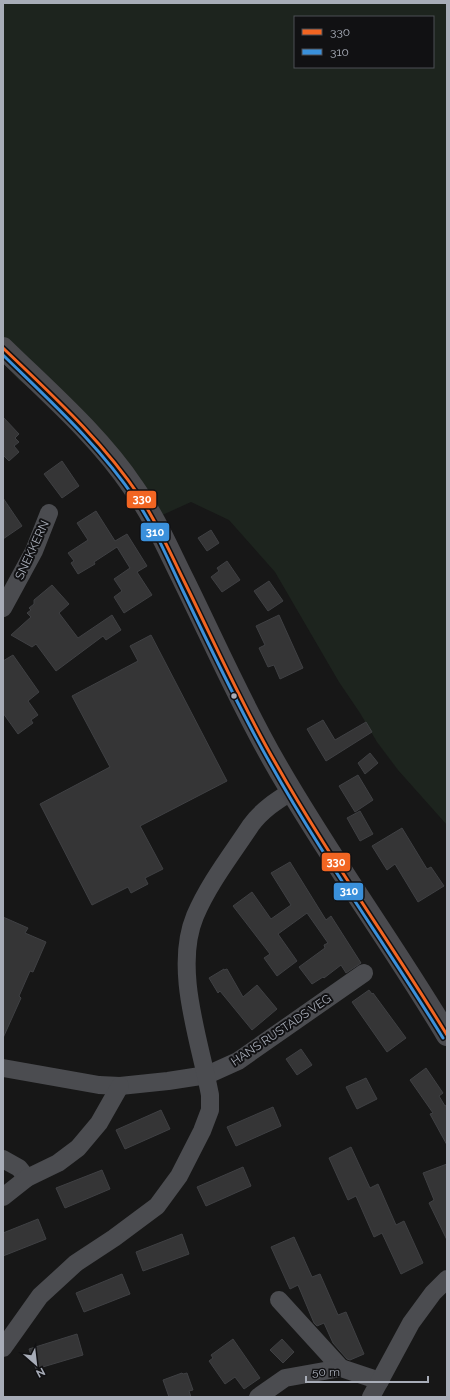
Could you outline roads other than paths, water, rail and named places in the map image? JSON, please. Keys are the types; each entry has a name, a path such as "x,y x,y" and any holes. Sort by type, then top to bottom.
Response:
{"main road":[{"path":"3,348 112,458 134,488 163,538 263,742 292,791 447,1035"}],"street":[{"name":"SNEKKERN","path":"3,608 34,551 50,513"},
{"path":"3,1348 40,1296 76,1263 158,1206 179,1176 202,1130 210,1110 210,1095 207,1075 187,984 188,946 191,929 204,899 258,815 268,806 292,791"},
{"name":"HANS RUSTADS VEG","path":"3,1068 91,1084 120,1086 207,1075 238,1061 364,973"},
{"path":"3,1197 27,1178 58,1162 78,1148 99,1123 120,1086"},
{"path":"3,1159 19,1168 27,1178"},
{"path":"372,1397 411,1323 433,1293 447,1279"},
{"path":"279,1300 341,1368"},
{"path":"258,1397 285,1378 341,1368 380,1381"}]}
